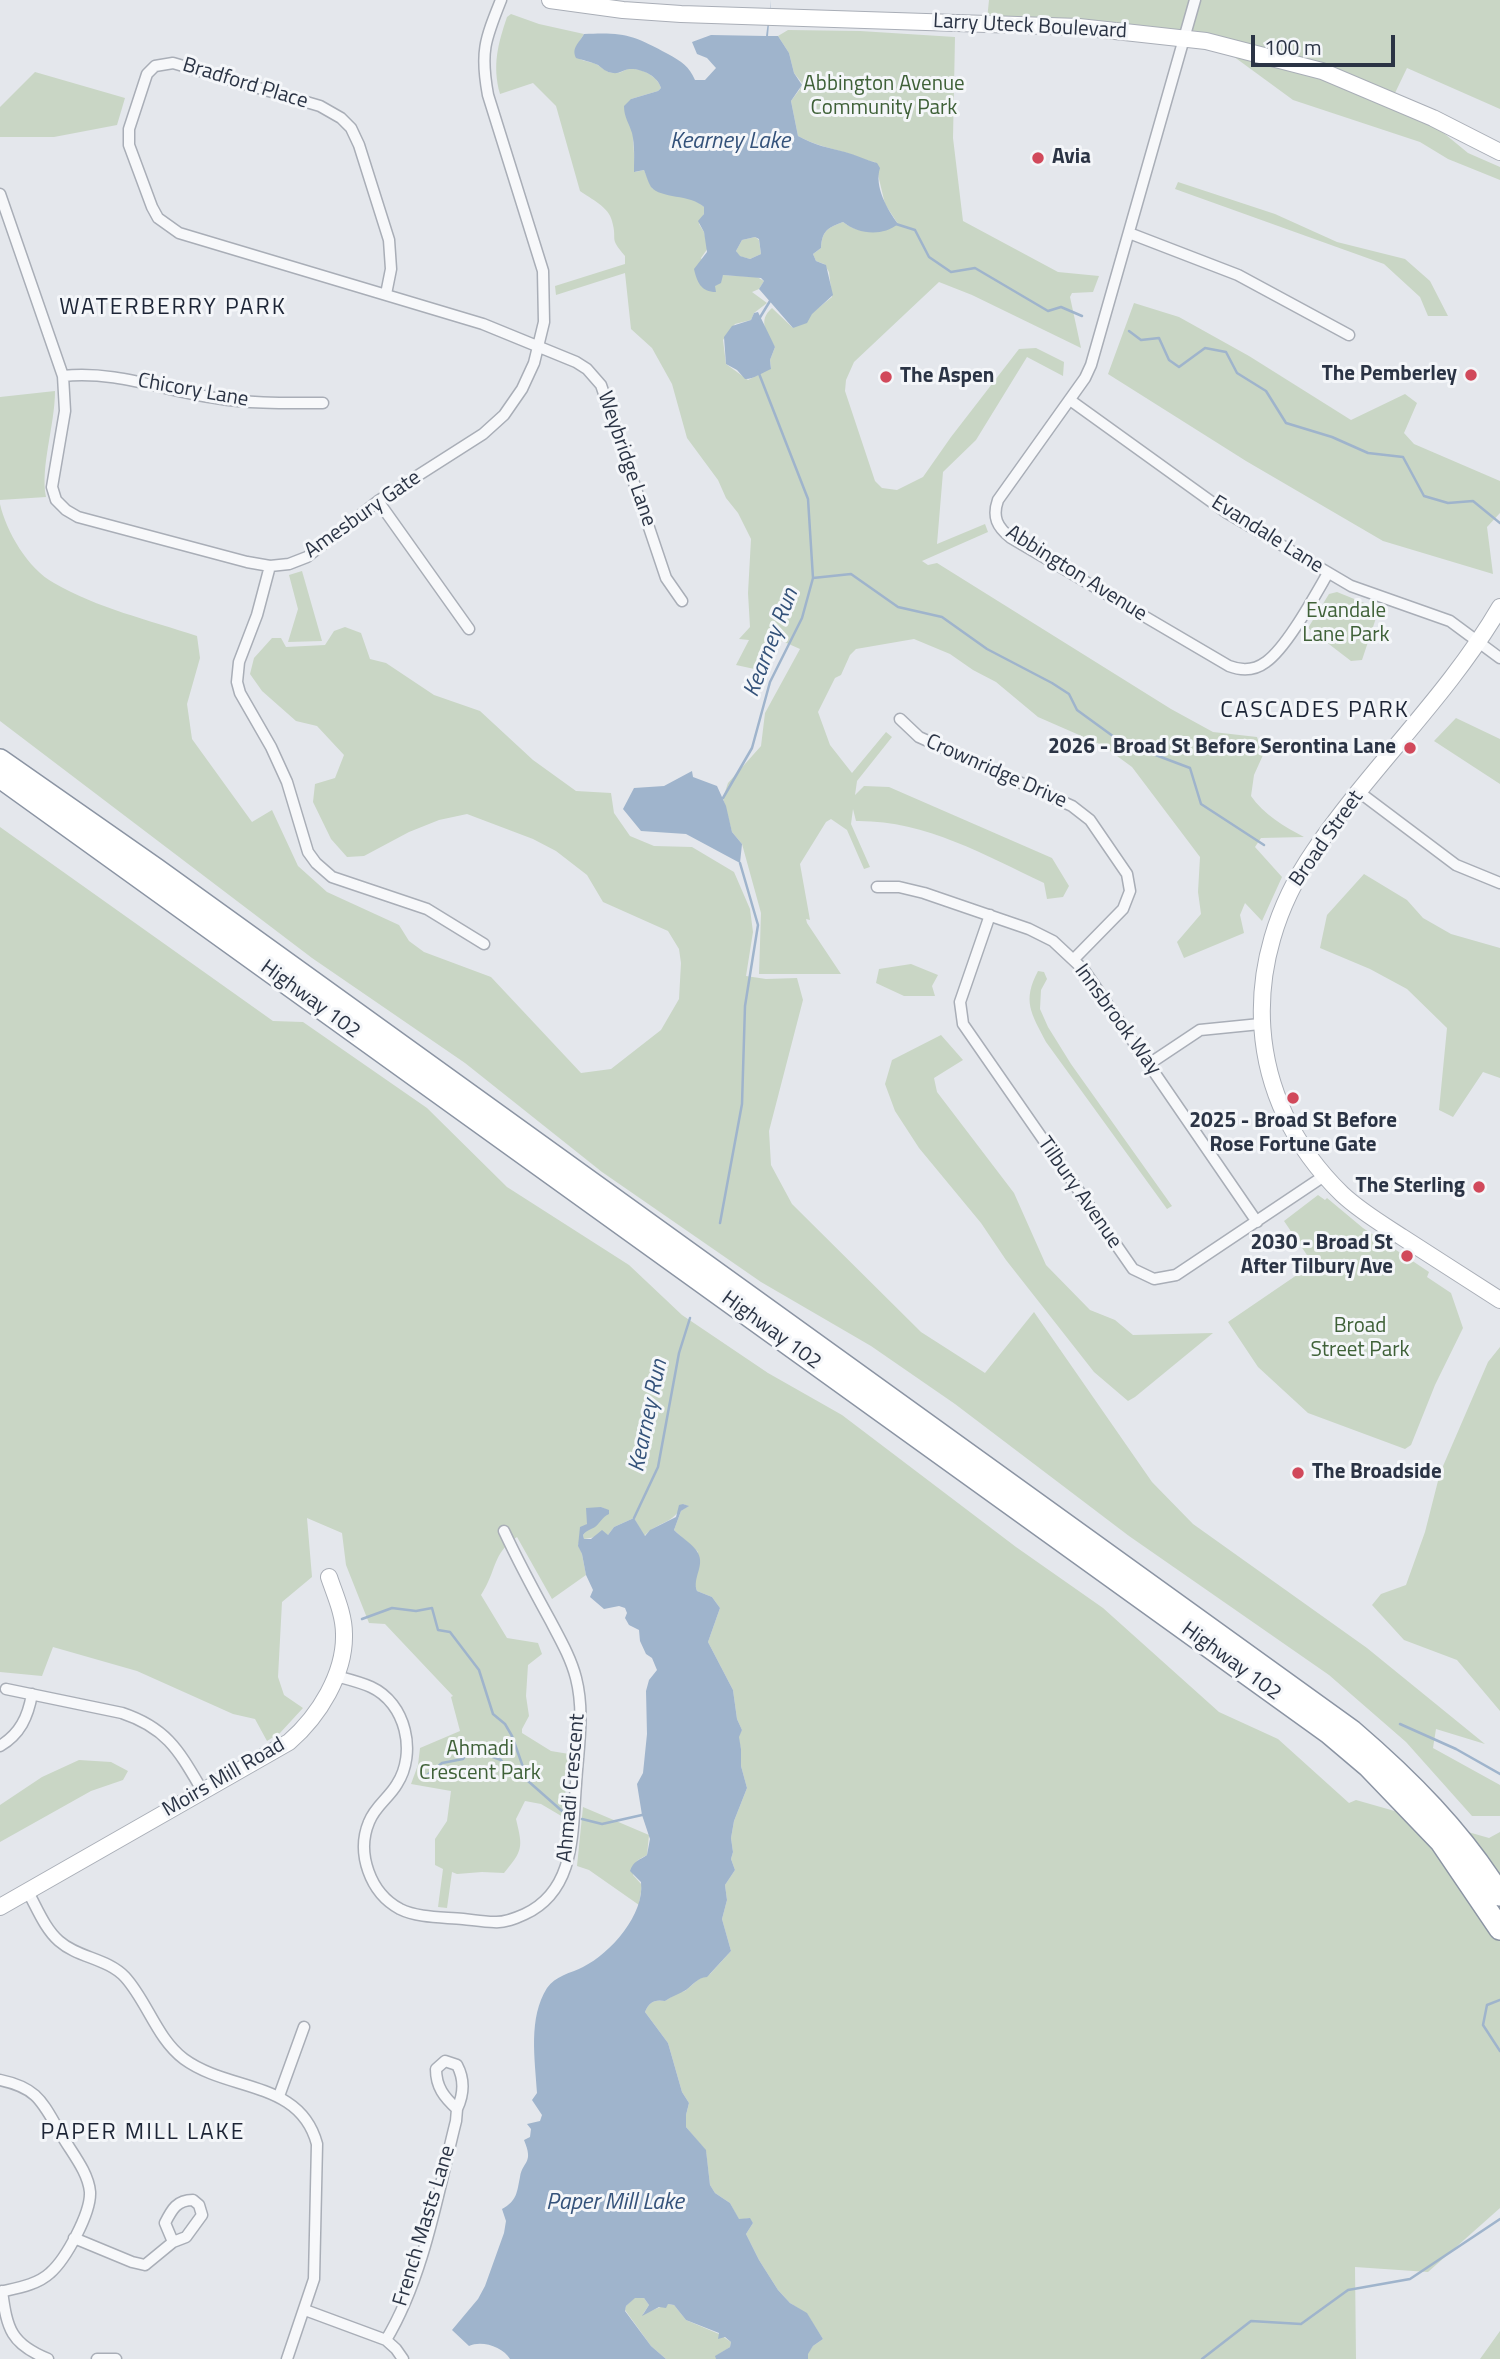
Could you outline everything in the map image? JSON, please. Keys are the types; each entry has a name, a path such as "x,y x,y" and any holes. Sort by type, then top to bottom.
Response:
{"highway":[{"name":"Highway 102","path":"0,760 611,1196 1352,1731 1419,1793 1474,1857 1500,1895"},
{"name":"Highway 102","path":"0,776 1329,1732 1368,1766 1441,1842 1500,1929"}],"street":[{"name":"Amesbury Gate","path":"0,194 63,376 65,411 52,487 56,500 78,517 247,562 270,566 289,564 307,557 377,501 490,428 504,415 522,389 539,346 544,322 543,271 488,95 483,68 487,36 500,0"},
{"name":"Larry Uteck Boulevard","path":"550,0 658,13 1079,27 1206,41 1322,71 1378,93 1497,148"},
{"name":"Abbington Avenue","path":"1195,0 1091,365 1070,400 998,500 996,522 1011,538 1239,670 1248,670 1268,661 1302,617 1328,573"},
{"name":"Bradford Place","path":"386,294 391,269 389,240 359,145 346,123 320,106 173,62 155,66 147,74 129,129 130,145 158,218 179,233 484,324 539,346"},
{"path":"1129,233 1238,275 1349,335"},
{"name":"Weybridge Lane","path":"539,346 587,369 601,384 666,578 682,601"},
{"name":"Chicory Lane","path":"63,376 85,374 250,402 323,403"},
{"name":"Evandale Lane","path":"1070,400 1227,513 1360,590 1450,621 1500,658"},
{"path":"377,501 469,629"},
{"path":"270,566 257,615 239,662 237,682 286,782 308,852 321,869 339,880 428,909 484,944"},
{"name":"Broad Street","path":"1500,607 1479,642 1314,850 1284,904 1267,957 1262,989 1261,1024 1273,1082 1283,1107 1295,1132 1324,1176 1344,1196 1374,1219 1500,1300"},
{"name":"Crownridge Drive","path":"900,719 919,737 1072,806 1090,820 1127,874 1130,891 1124,909 1074,959"},
{"path":"1359,792 1456,865 1500,883"},
{"name":"Innsbrook Way","path":"877,887 899,887 924,893 990,915 1041,934 1074,959 1257,1222"},
{"name":"Tilbury Avenue","path":"990,915 960,1002 963,1024 1128,1263 1147,1278 1170,1278 1183,1272 1324,1176"},
{"path":"1149,1064 1200,1030 1261,1024"},
{"name":"Ahmadi Crescent","path":"336,1676 373,1688 385,1697 396,1711 406,1734 407,1756 402,1774 374,1812 364,1842 369,1874 382,1895 412,1914 496,1923 513,1919 537,1907 560,1883 570,1856 580,1723 579,1699 569,1658 504,1531"},
{"name":"Moirs Mill Road","path":"0,1907 289,1742 318,1710 336,1676 344,1635 339,1607 329,1577"},
{"path":"6,1689 122,1713 153,1726 178,1750 202,1790"},
{"path":"0,1746 19,1731 28,1713 32,1695"},
{"path":"27,1892 60,1942 116,1969 126,1978 169,2043 182,2057 197,2067 279,2096 293,2105 313,2128 317,2144 314,2279 287,2359"},
{"path":"279,2096 304,2027"},
{"path":"0,2080 20,2084 32,2091 86,2175 90,2193 86,2212 74,2238 63,2258 49,2274 31,2284 1,2292 9,2329 16,2340 31,2352 48,2359"},
{"name":"French Masts Lane","path":"386,2340 414,2277 439,2191 457,2109"},
{"path":"74,2238 145,2265 173,2242"},
{"path":"305,2310 386,2340 403,2359"},
{"path":"97,2359 116,2359"}],"green space":[{"path":"989,0 1500,0 1500,109 1407,68 1395,93 1468,153 1500,167 1500,180 1448,159 1420,142 1293,100 1207,37 987,20"},
{"name":"Abbington Avenue Community Park","path":"511,14 539,24 584,34 579,42 580,59 611,73 628,69 643,71 659,84 661,88 658,91 631,99 635,172 644,170 652,188 686,197 704,207 699,224 708,248 701,258 715,285 723,275 757,277 764,281 759,289 752,292 767,303 754,313 751,320 735,324 723,340 726,364 748,380 771,368 770,360 775,347 764,322 772,308 793,328 832,297 829,272 824,264 816,261 813,254 821,248 827,230 843,222 863,231 898,224 885,204 875,162 798,136 791,101 802,83 794,73 789,53 778,36 788,30 955,37 953,138 963,221 1058,272 1099,276 1093,292 1072,293 1070,297 1081,348 972,295 939,282 854,362 846,380 845,391 875,481 882,488 897,490 923,477 1019,349 1036,348 1064,362 1063,376 1027,357 976,440 943,472 937,544 985,524 988,532 922,561 928,565 937,563 1171,709 1213,732 1257,737 1263,755 1254,775 1251,796 1268,814 1304,837 1261,838 1255,847 1282,877 1262,921 1245,903 1240,915 1244,933 1184,958 1177,942 1201,914 1198,892 1200,857 1132,767 1102,745 1038,717 996,682 950,654 914,639 856,649 850,655 841,675 835,678 818,712 830,745 852,773 886,732 892,737 857,781 855,795 864,786 889,787 1052,858 1069,886 1063,897 1047,899 1044,883 999,861 953,841 906,826 856,821 853,809 851,824 870,867 864,869 847,830 831,819 826,822 800,864 810,920 806,919 807,923 841,974 759,974 761,913 742,844 732,832 723,798 728,783 761,746 765,713 800,649 782,641 759,670 736,665 749,640 739,639 750,627 748,593 751,539 718,480 687,438 672,384 652,348 631,329 625,273 556,295 555,286 625,264 625,256 615,242 610,216 599,204 580,191 556,106 533,83 500,94 496,74 497,55 507,17"},
{"path":"35,72 125,98 117,125 54,137 0,137 0,107"},
{"path":"1178,182 1275,214 1337,242 1405,259 1430,281 1448,316 1428,316 1420,297 1384,264 1175,189"},
{"path":"755,237 759,240 761,254 750,259 739,256 736,251 742,240"},
{"path":"1134,303 1179,317 1249,356 1351,420 1405,394 1417,403 1404,433 1414,444 1500,481 1500,513 1487,527 1493,574 1383,541 1246,461 1108,374"},
{"path":"55,391 46,459 46,497 0,500 0,397"},
{"path":"0,504 7,526 20,548 44,577 105,607 197,636 200,658 187,704 192,739 252,822 272,810 298,866 327,892 399,925 409,941 424,952 491,977 581,1073 611,1069 661,1030 679,999 679,949 668,931 603,902 587,875 556,851 533,839 467,814 439,820 409,832 364,856 347,857 331,839 313,802 315,784 335,778 344,755 317,726 296,721 262,691 250,674 254,658 272,638 281,638 286,647 325,645 334,631 345,627 361,633 370,659 386,663 434,695 480,711 533,760 576,791 611,793 614,813 630,836 654,846 692,847 734,872 750,909 753,932 746,976 766,979 797,978 803,1000 769,1131 771,1165 792,1204 921,1332 985,1373 1034,1312 1152,1482 1193,1524 1367,1648 1485,1744 1436,1729 1433,1748 1500,1785 1500,1816 1472,1816 1406,1742 1329,1675 1129,1536 955,1404 871,1346 761,1282 602,1172 465,1063 312,958 0,721"},
{"path":"302,571 322,641 288,642 298,609 289,575"},
{"name":"Evandale Lane Park","path":"1337,592 1379,609 1362,660 1351,661 1308,628 1329,594"},
{"path":"1456,718 1500,739 1500,784 1434,741"},
{"path":"0,827 273,1021 303,1022 427,1108 507,1187 629,1265 682,1315 768,1373 842,1415 1016,1547 1103,1608 1219,1712 1278,1739 1349,1803 1356,1800 1489,1838 1500,1832 1500,2208 1428,2272 1355,2267 1356,2359 808,2359 807,2354 813,2346 823,2339 807,2314 790,2303 778,2290 759,2260 746,2234 753,2223 749,2218 739,2220 730,2203 715,2193 710,2185 706,2151 686,2127 689,2103 682,2092 668,2043 645,2012 653,2002 665,2001 710,1974 731,1951 722,1919 727,1900 725,1885 735,1870 731,1859 731,1838 734,1821 747,1788 738,1737 742,1730 737,1719 733,1690 708,1642 720,1608 712,1597 697,1591 694,1582 698,1552 674,1530 681,1511 688,1506 683,1504 675,1516 644,1536 634,1518 614,1527 608,1535 584,1539 583,1535 602,1515 605,1509 601,1507 587,1524 578,1545 586,1575 552,1599 517,1537 503,1549 481,1595 507,1638 538,1643 542,1654 528,1665 526,1696 529,1716 522,1733 551,1751 569,1754 563,1817 541,1804 525,1801 516,1819 520,1848 515,1859 504,1873 452,1872 447,1908 438,1907 443,1869 435,1865 435,1839 447,1821 451,1791 411,1784 418,1765 420,1748 460,1731 451,1697 453,1696 385,1624 369,1623 346,1565 342,1533 307,1518 312,1577 282,1602 278,1677 284,1695 303,1708 280,1733 267,1741 255,1719 233,1714 137,1671 53,1647 42,1676 0,1672"},
{"path":"1364,874 1407,900 1423,918 1451,934 1500,948 1500,1078 1483,1072 1453,1117 1439,1110 1447,1028 1407,989 1370,969 1320,948 1327,915"},
{"path":"911,964 938,975 932,986 935,996 904,996 876,983 879,969"},
{"path":"1038,971 1044,972 1047,979 1041,990 1040,1009 1048,1027 1071,1064 1172,1206 1167,1209 1046,1042 1030,1007 1030,991"},
{"path":"941,1035 963,1060 934,1078 937,1092 1014,1193 1046,1265 1090,1310 1115,1320 1133,1335 1213,1333 1128,1401 1094,1372 1006,1260 981,1223 919,1148 895,1111 885,1084 892,1060"},
{"name":"Broad Street Park","path":"1318,1195 1325,1200 1327,1198 1363,1228 1429,1272 1427,1277 1451,1293 1463,1328 1435,1385 1411,1445 1405,1449 1308,1413 1258,1367 1228,1322 1313,1264 1284,1221"},
{"path":"1500,1347 1500,1711 1457,1660 1404,1640 1372,1605 1381,1594 1406,1585 1425,1532 1440,1473 1488,1362"},
{"path":"79,1760 111,1762 128,1771 123,1780 91,1791 0,1842 0,1805 42,1777"},
{"name":"Ahmadi Crescent Park","path":"583,1807 649,1835 647,1855 638,1860 633,1875 642,1885 639,1905 589,1870 577,1866"},
{"path":"634,2298 644,2298 649,2305 643,2314 668,2304 674,2305 686,2320 719,2334 731,2342 730,2347 716,2356 716,2359 666,2359 651,2346 625,2310"},
{"path":"1500,2331 1500,2359 1480,2359"}],"water":[{"name":"Kearney Lake","path":"771,0 768,36 778,36 789,53 794,73 802,85 791,101 798,136 877,163 883,197 898,224 885,231 870,232 843,222 827,230 821,248 813,254 816,261 826,265 833,295 812,314 807,323 793,328 759,289 764,281 761,278 723,275 721,283 715,286 716,292 703,288 694,269 707,252 704,232 698,221 704,214 704,207 691,200 656,191 651,187 644,170 634,172 633,138 624,106 631,99 658,91 661,88 656,80 644,71 634,69 608,72 596,64 576,58 574,51 584,34 628,36 677,59 688,68 695,80 705,80 716,68 707,58 697,54 692,42 711,35 766,36","holes":["755,237 759,239 761,254 750,259 740,256 736,251 742,240"]},
{"path":"758,312 775,347 770,360 771,369 745,379 737,370 726,364 724,337 732,326 751,320 754,313"},
{"path":"692,771 693,777 717,786 726,806 732,832 742,844 740,863 686,834 641,831 623,809 634,788 664,786"},
{"name":"Paper Mill Lake","path":"679,1505 689,1506 681,1511 674,1530 690,1544 700,1558 697,1591 712,1597 720,1608 708,1642 733,1690 737,1719 742,1730 739,1737 741,1766 747,1788 734,1821 731,1838 731,1859 735,1870 725,1885 727,1900 722,1919 731,1951 707,1977 665,2001 653,2002 645,2012 668,2043 682,2092 689,2103 686,2127 706,2150 710,2185 715,2193 730,2203 739,2219 750,2218 753,2223 746,2234 759,2260 778,2290 790,2303 807,2313 823,2339 813,2346 808,2359 716,2359 715,2356 730,2347 731,2342 725,2337 718,2339 719,2333 686,2320 674,2305 659,2307 642,2316 649,2305 644,2298 635,2298 626,2306 625,2311 651,2346 666,2359 510,2359 492,2346 469,2346 452,2330 478,2299 485,2286 504,2233 506,2221 502,2209 516,2196 521,2172 528,2158 524,2140 530,2137 531,2129 527,2124 540,2121 542,2115 532,2100 537,2093 534,2039 537,2012 550,1984 594,1961 615,1942 632,1919 638,1907 641,1882 630,1871 635,1863 647,1855 650,1839 642,1815 637,1784 643,1773 647,1734 646,1691 649,1680 657,1670 640,1641 639,1630 629,1625 625,1618 625,1608 619,1606 604,1609 590,1597 593,1590 578,1546 580,1527 587,1524 586,1508 601,1507 609,1510 609,1514 584,1533 584,1539 591,1539 602,1530 608,1535 614,1527 634,1518 645,1536 650,1530 676,1517"}],"waterway":[{"path":"896,224 915,230 929,257 951,272 975,268 1048,311 1061,307 1082,316"},
{"name":"Kearney Run","path":"759,319 770,301"},
{"path":"1129,331 1141,340 1159,338 1169,360 1179,367 1205,348 1226,352 1237,373 1266,391 1286,423 1332,437 1368,453 1403,457 1424,496 1448,503 1473,501 1500,523"},
{"name":"Kearney Run","path":"723,798 752,748 770,682 802,618 813,578 808,499 758,371"},
{"path":"813,578 851,574 898,607 942,617 987,649 1069,694 1077,710 1121,742 1190,768 1201,804 1264,845"},
{"name":"Kearney Run","path":"720,1223 742,1104 745,1006 758,925 740,863"},
{"name":"Kearney Run","path":"634,1518 658,1467 679,1353 690,1318"},
{"path":"362,1619 392,1608 416,1611 432,1608 438,1630 450,1632 479,1670 493,1714 505,1724 512,1736 528,1781"},
{"path":"1400,1724 1456,1749 1500,1774"},
{"path":"427,1775 442,1763 463,1759 471,1749 501,1760 508,1770 528,1781 562,1811"},
{"path":"582,1819 602,1824 642,1815"},
{"path":"1500,2000 1487,2005 1483,2025 1500,2051"},
{"path":"1202,2359 1251,2321 1301,2324 1348,2290 1410,2279 1500,2219"}],"place":[{"name":"Avia","path":"1038,158"},
{"name":"The Pemberley","path":"1471,375"},
{"name":"The Aspen","path":"886,377"},
{"name":"2026 - Broad St Before Serontina Lane","path":"1410,748"},
{"name":"2025 - Broad St Before Rose Fortune Gate","path":"1293,1098"},
{"name":"The Sterling","path":"1479,1187"},
{"name":"2030 - Broad St After Tilbury Ave","path":"1407,1256"},
{"name":"The Broadside","path":"1298,1473"}],"district":[{"name":"WATERBERRY PARK","path":"173,308"},
{"name":"CASCADES PARK","path":"1315,711"},
{"name":"PAPER MILL LAKE","path":"143,2133"}]}
